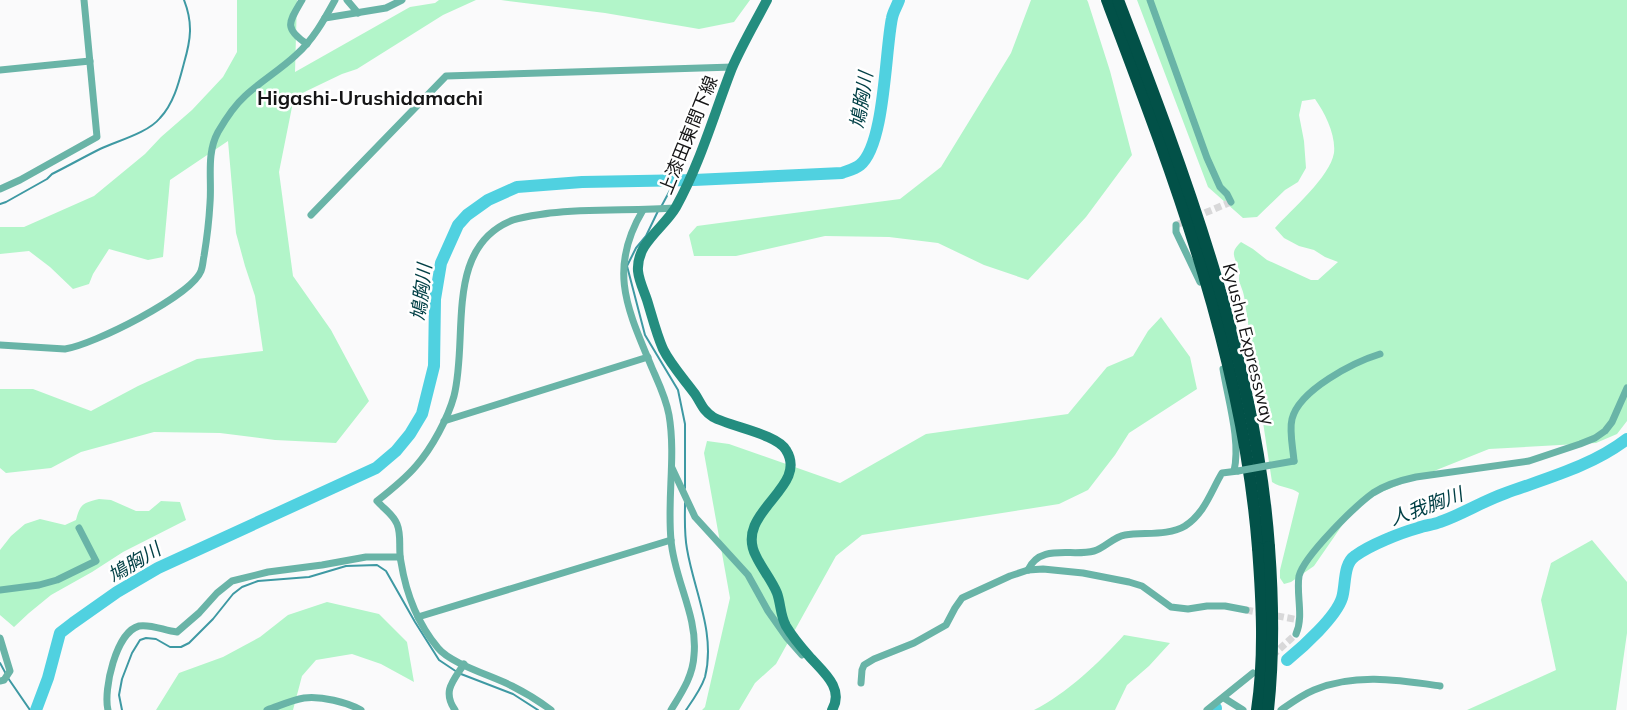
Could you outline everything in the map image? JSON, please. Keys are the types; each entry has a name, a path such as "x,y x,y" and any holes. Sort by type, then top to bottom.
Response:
{"highway":[{"name":"Kyushu Expressway","path":"1107,0 1178,192 1205,278 1229,367 1247,453 1273,600 1273,645 1268,710"},
{"name":"Kyushu Expressway","path":"1118,0 1187,188 1239,364 1257,451 1263,547 1262,619 1257,710"}],"main road":[{"name":"上漆田東間下線","path":"767,0 733,66 695,164 675,208 646,244 639,258 638,272 664,350 704,410 730,424 767,436 788,451 790,460 789,475 784,486 760,514 753,527 751,541 755,555 771,578 778,596 780,612 786,625 831,681 835,689 836,697 833,710"}],"street":[{"path":"0,189 20,180 97,137 84,0"},
{"path":"302,0 290,19 289,24 295,36 307,44"},
{"path":"0,345 76,348 134,321 178,295 195,280 202,270 207,238 211,197 210,163 213,143 218,132 244,97 307,44 314,36 335,0"},
{"path":"348,0 358,13"},
{"path":"325,18 386,8 402,0"},
{"path":"1150,0 1207,158 1220,188 1228,194 1231,202"},
{"path":"0,70 90,62"},
{"path":"311,215 446,76 733,66"},
{"path":"551,710 513,686 464,664 441,651 418,617 409,597 400,557 400,536 397,524 391,514 377,501 418,464 444,421 454,396 459,370 459,340 463,298 469,270 474,254 485,237 512,221 528,216 568,211 675,208"},
{"path":"643,210 634,226 625,255 624,290 629,308 665,398 669,415 672,467 671,540 676,570 693,633 695,653 692,670 671,710"},
{"path":"1176,225 1176,232 1206,296 1219,348 1236,440 1236,471"},
{"path":"1028,570 1033,561 1046,554 1096,551 1122,535 1177,530 1201,512 1222,473 1294,461 1292,418 1302,402 1319,386 1343,370 1361,360 1380,354"},
{"path":"444,421 648,357"},
{"path":"1296,634 1300,612 1299,579 1301,570 1314,550 1357,506 1374,493 1393,484 1416,477 1529,461 1595,438 1612,422 1627,388"},
{"path":"672,467 695,517 748,575 768,611 787,638 802,654 820,668"},
{"path":"0,590 39,585 57,580 96,561 79,528"},
{"path":"418,617 671,540"},
{"path":"108,710 107,691 113,661 127,635 137,627 149,626 177,632 216,593 232,581 268,572 366,557 400,557"},
{"path":"861,683 864,665 914,643 946,625 954,608 962,598 1010,576 1028,570 1043,569 1083,573 1129,582 1142,586 1172,607 1188,609 1225,606 1246,610"},
{"path":"0,638 10,671 4,680 0,681"},
{"path":"455,710 448,695 449,688 464,664"},
{"path":"1207,710 1253,673"},
{"path":"1281,710 1312,691 1328,685 1360,679 1380,679 1440,686"},
{"path":"267,710 303,698 314,698 350,704 361,710"},
{"path":"1224,698 1243,710"}],"green space":[{"path":"237,0 297,0 295,72 410,7 435,3 439,0 476,0 443,15 357,69 342,74 294,97 279,172 293,276 331,330 369,401 336,443 275,440 220,433 154,432 81,452 51,468 6,473 0,468 0,389 33,389 91,411 138,386 197,359 263,351 255,296 236,233 228,141 170,180 163,257 148,260 109,249 89,284 73,289 50,267 29,251 0,254 0,227 24,227 94,196 145,154 192,110 223,77 237,52"},
{"path":"501,0 750,0 734,22 699,29 605,13"},
{"path":"1031,0 1087,0 1110,71 1132,155 1086,217 1028,280 984,265 938,243 889,237 825,236 736,256 694,256 689,235 697,226 900,199 941,167 1011,53"},
{"path":"1137,0 1627,0 1627,421 1617,434 1596,443 1489,449 1359,501 1314,566 1291,582 1284,584 1280,578 1280,570 1299,493 1272,482 1244,296 1234,251 1241,242 1267,260 1311,280 1318,280 1338,262 1284,238 1275,228 1318,183 1331,162 1334,153 1332,132 1326,117 1315,99 1302,101 1299,115 1304,141 1306,168 1298,182 1285,190 1257,217 1243,218 1208,187"},
{"path":"1161,317 1190,357 1197,389 1129,433 1088,490 1059,504 862,535 836,556 776,664 755,683 739,710 702,710 705,707 730,598 704,453 707,441 729,444 840,483 926,434 1068,414 1107,367 1133,356 1148,331"},
{"path":"99,499 111,500 136,511 149,511 161,501 180,502 186,520 123,552 51,595 14,627 0,615 0,550 11,536 25,524 40,519 65,525 76,520 83,505"},
{"path":"1592,540 1627,582 1627,633 1616,710 1467,710 1556,670 1541,600 1551,563"},
{"path":"327,602 379,614 407,642 414,682 381,664 352,654 316,660 302,676 293,710 156,710 179,673 223,657 260,637 288,615"},
{"path":"1124,635 1170,643 1149,666 1127,685 1115,710 1034,710 1058,696 1082,677"}],"waterway":[{"path":"0,204 94,152 148,128 160,118 169,106 175,92 188,46 190,24 184,0"},
{"name":"鳩胸川","path":"36,710 48,678 60,633 73,623 117,592 158,568 376,468 396,451 410,434 422,414 434,366 435,299 441,263 458,225 467,215 488,200 517,187 582,182 694,180 842,173 856,168 868,154 875,138 883,96 892,18 899,0"},
{"path":"661,207 675,181"},
{"path":"658,211 646,236 636,248 627,266 645,335 678,390 685,424 685,488"},
{"name":"人我胸川","path":"1287,660 1310,640 1339,606 1348,564 1361,552 1394,536 1448,519 1498,496 1584,464 1627,439"},
{"path":"685,503 687,549 703,612 708,644 708,661 705,677 686,710"},
{"path":"122,710 119,695 122,679 132,653 140,640 146,638 156,639 170,647 181,647 189,643 213,619 233,594 242,587 258,581 309,577 346,566 377,565 386,571 439,660 457,672"},
{"path":"0,663 6,674"},
{"path":"461,674 513,694 538,710"},
{"path":"8,678 30,710"}],"tunnel":[{"path":"1176,225 1231,202"},
{"path":"1246,610 1299,620"},
{"path":"1272,656 1296,634"}],"district":[{"name":"Higashi-Urushidamachi","path":"370,97"}]}
